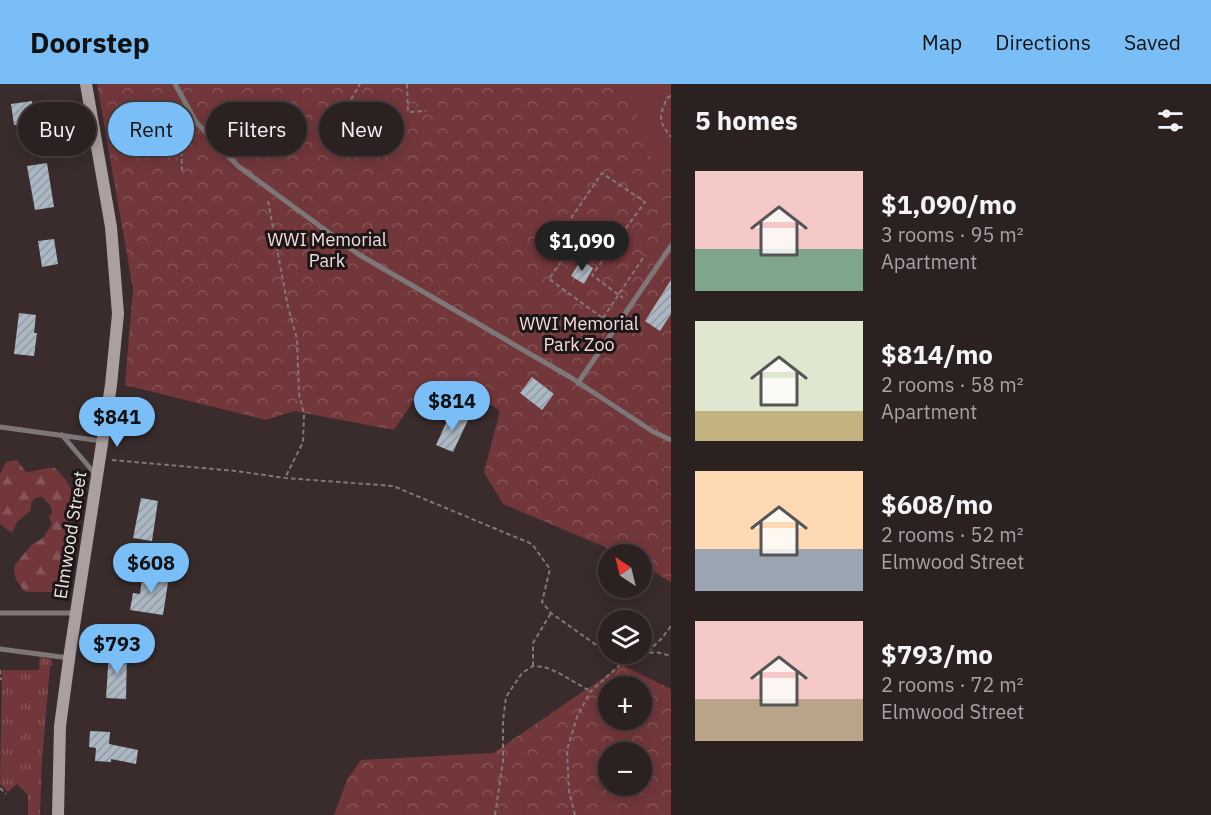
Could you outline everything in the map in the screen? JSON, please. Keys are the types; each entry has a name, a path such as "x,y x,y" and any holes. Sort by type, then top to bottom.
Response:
{"main road":[{"name":"Elmwood Street","path":"58,815 60,726 75,613 111,385 118,314 111,227 86,84"}],"lane":[{"path":"175,84 185,102"},
{"path":"194,118 238,166 358,254 578,383 652,431 671,440"},
{"path":"578,383 671,246"},
{"path":"0,427 103,441"},
{"path":"62,435 97,477"},
{"path":"0,613 75,613"},
{"path":"0,649 69,658"}],"path":[{"path":"349,102 360,84"},
{"path":"407,84 408,112 426,111"},
{"path":"671,96 667,98 660,112 660,123 671,137"},
{"path":"182,171 183,156"},
{"path":"618,295 592,275 645,202 602,173 563,230 568,251 549,279 603,318 645,255"},
{"path":"266,187 288,307 297,339 299,394 304,414 303,442 285,478"},
{"path":"100,459 236,471 285,478 393,486 532,544 550,569 542,602 551,613 598,646"},
{"path":"533,666 533,643 551,613"},
{"path":"652,648 671,626"},
{"path":"652,653 671,656"},
{"path":"574,815 569,792 567,750 577,717 590,691 621,664"},
{"path":"495,815 503,761 503,721 507,697 522,673 533,666 544,666 590,691"},
{"path":"0,670 1,680"},
{"path":"0,788 6,794"}],"green space":[{"name":"WWI Memorial Park","path":"97,84 671,84 671,582 652,571 652,544 598,544 503,504 484,472 500,411 460,383 426,382 394,430 294,411 266,420 125,385 133,289 110,156 194,156 194,102 108,102 108,147"},
{"path":"626,84 671,84 671,170 651,156"},
{"path":"17,460 26,472 55,468 66,480 75,496 62,592 25,592 16,580 15,565 31,545 43,538 52,524 49,516 52,513 51,506 42,497 35,498 31,503 31,510 17,522 12,533 0,524 0,474 6,462"},
{"path":"40,657 51,659 53,665 50,666 40,815 28,815 28,795 17,784 8,792 0,784 2,670 39,670"},
{"path":"622,665 644,676 606,676"},
{"path":"652,680 671,689 671,815 334,815 347,780 361,760 493,753 598,681 598,730 652,730"}],"building":[{"path":"18,103 18,125 14,125 11,104"},
{"path":"47,163 54,207 35,210 27,166"},
{"path":"54,239 58,264 42,267 38,241"},
{"path":"581,260 593,268 584,284 571,276"},
{"path":"671,280 671,314 660,331 645,321"},
{"path":"19,313 36,315 34,333 37,333 34,356 14,354"},
{"path":"532,377 554,394 542,410 520,393"},
{"path":"451,412 468,420 453,452 436,445"},
{"path":"141,498 158,501 152,541 133,538"},
{"path":"143,572 169,576 163,615 130,610 133,593 140,594"},
{"path":"109,651 127,652 126,699 106,698"},
{"path":"90,731 110,732 109,744 138,750 136,764 111,759 111,762 95,761 96,748 89,747"}],"park label":[{"name":"WWI Memorial Park Zoo","path":"579,333"}]}
